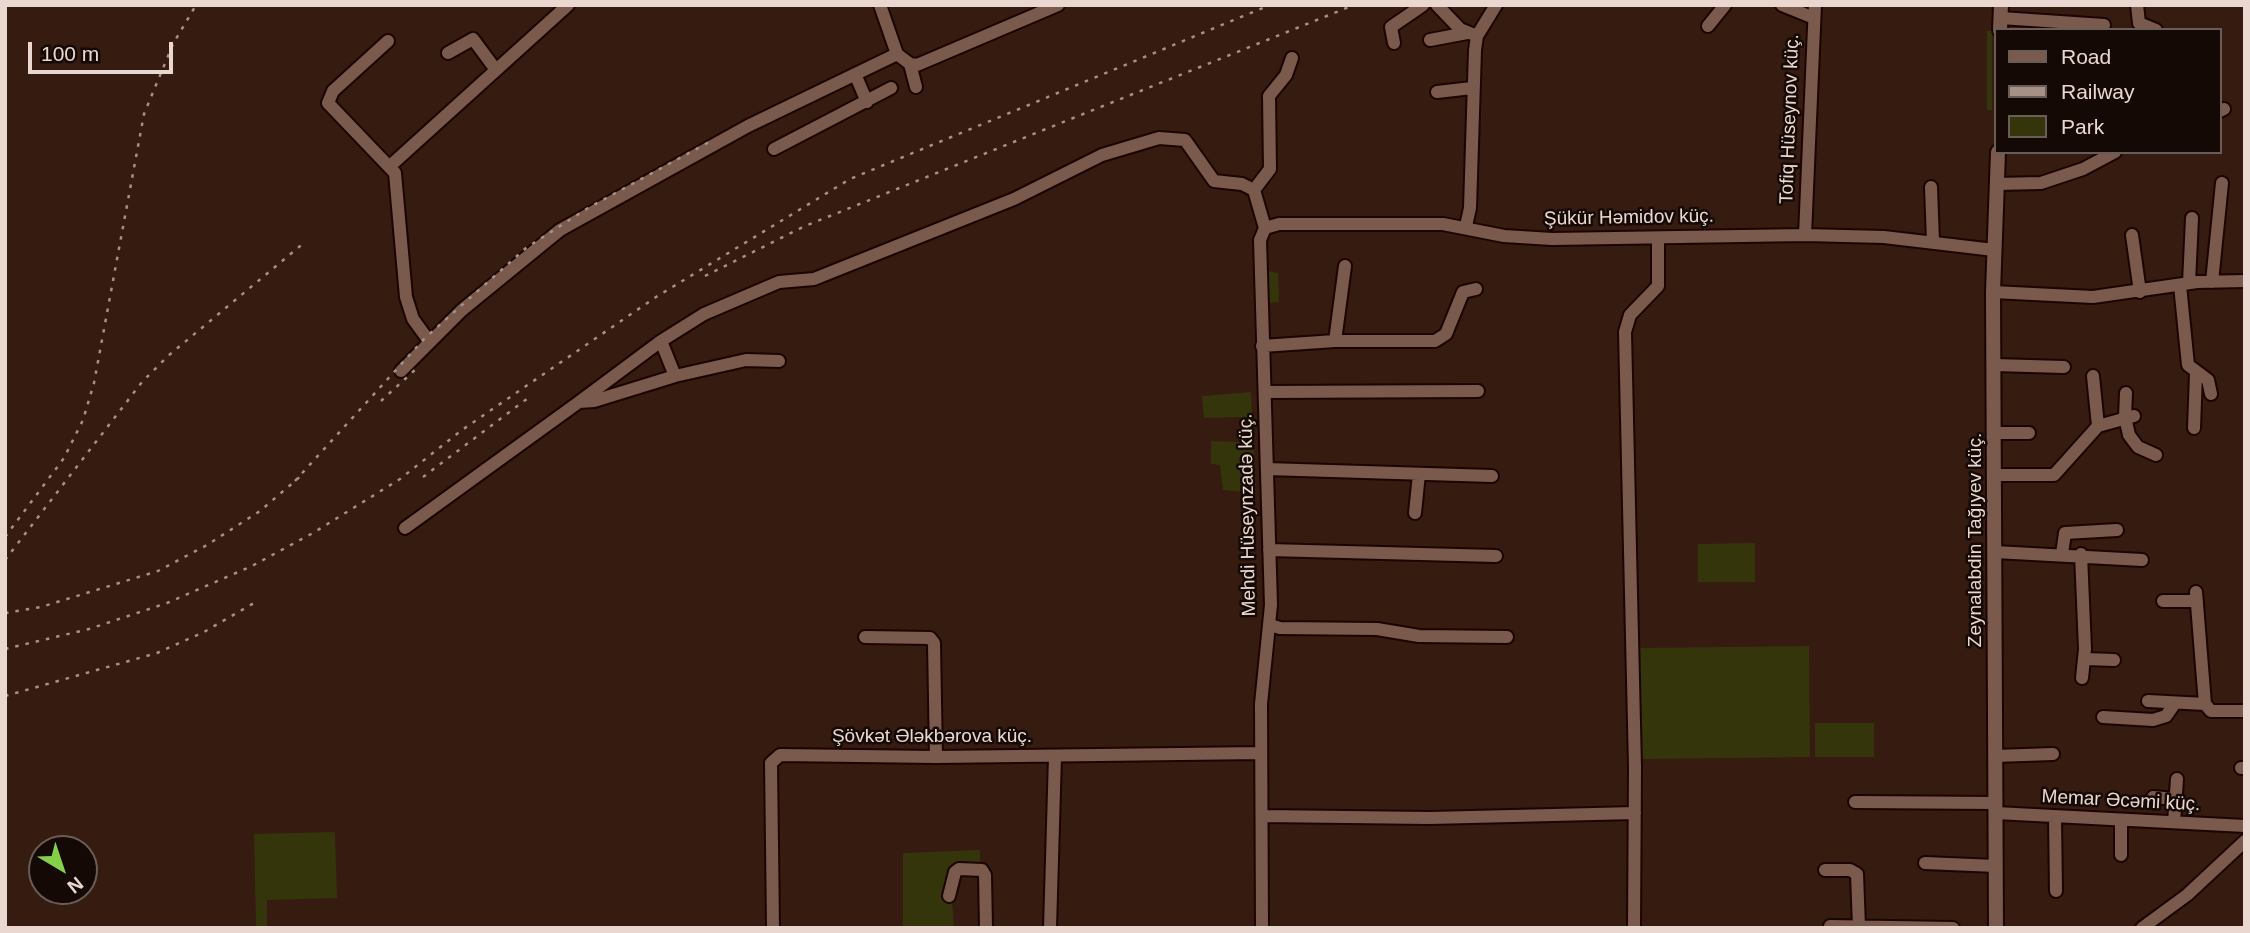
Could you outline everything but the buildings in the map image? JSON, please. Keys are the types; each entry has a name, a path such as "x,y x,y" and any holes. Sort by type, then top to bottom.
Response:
{"street":[{"path":"390,166 568,5"},
{"path":"880,5 897,54 910,64 924,64 1058,5"},
{"path":"1394,43 1391,27 1423,5"},
{"path":"1437,5 1472,34"},
{"path":"1466,226 1470,208 1472,34 1496,5"},
{"path":"1708,26 1725,5"},
{"path":"1782,5 1814,11"},
{"path":"2137,5 2139,23 2151,28"},
{"name":"Tofiq Hüseynov küç.","path":"1805,235 1814,11"},
{"path":"2001,18 2086,27 2104,25"},
{"path":"1430,40 1472,34"},
{"path":"448,53 473,39 496,71"},
{"path":"388,41 328,98 330,106 390,166 398,188 409,309 429,341"},
{"path":"401,371 429,341 511,267 560,230 748,126 897,54"},
{"path":"1254,190 1270,169 1269,96 1286,75 1292,58"},
{"path":"910,64 916,87"},
{"path":"855,74 867,102"},
{"path":"774,149 891,88"},
{"path":"1437,92 1472,88"},
{"path":"405,528 661,341 704,314 779,282 814,279 1014,199 1102,155 1159,138 1185,139 1214,181 1242,184 1254,190 1265,228"},
{"name":"Zeynalabdin Tağıyev küç.","path":"1996,928 1993,292 1998,154"},
{"path":"1996,184 2041,183 2083,169 2111,154"},
{"path":"2212,282 2222,183"},
{"path":"1931,187 1933,242"},
{"path":"2192,218 2184,284 2188,365 2208,380 2211,394"},
{"name":"Şükür Həmidov küç.","path":"1265,228 1279,224 1466,226 1523,238 1805,235 1933,242 1994,250"},
{"name":"Mehdi Hüseynzadə küç.","path":"1262,928 1261,704 1270,625 1260,240 1265,228"},
{"path":"2132,234 2140,292"},
{"path":"1634,928 1635,813 1625,332 1630,315 1658,286 1658,238"},
{"path":"1335,341 1345,266"},
{"path":"1993,292 2093,297 2184,284 2245,281"},
{"path":"1262,345 1335,341 1435,341 1446,334 1463,292 1476,289"},
{"path":"661,341 675,376"},
{"path":"579,402 594,401 675,376 746,360 779,361"},
{"path":"1994,365 2064,367"},
{"path":"2194,428 2196,373"},
{"path":"2093,376 2098,426"},
{"path":"1265,391 1478,391"},
{"path":"2126,393 2133,443 2156,455"},
{"path":"1995,475 2054,475 2098,426 2129,416"},
{"path":"1994,433 2029,433"},
{"path":"1267,469 1492,476"},
{"path":"1415,513 1419,474"},
{"path":"2062,554 2065,533 2118,530"},
{"path":"1269,550 1496,556"},
{"path":"1995,552 2081,554 2141,560"},
{"path":"2081,554 2085,659 2082,678"},
{"path":"2164,601 2196,597 2205,704 2211,711 2245,711"},
{"path":"1270,625 1280,628 1377,629 1419,636 1507,637"},
{"path":"865,638 930,638 934,643 936,757"},
{"path":"2085,659 2114,660"},
{"path":"2148,701 2205,704"},
{"path":"2103,717 2153,720 2166,716 2175,703"},
{"name":"Şövkət Ələkbərova küç.","path":"773,928 772,760 780,755 936,757 1261,753"},
{"path":"1996,756 2053,754"},
{"path":"1050,928 1055,756"},
{"path":"2174,822 2177,779"},
{"path":"2153,797 2175,799"},
{"name":"Memar Əcəmi küç.","path":"1855,802 1996,808 2055,818 2245,826"},
{"path":"1262,816 1430,818 1635,813"},
{"path":"2055,818 2056,891"},
{"path":"2120,855 2121,820"},
{"path":"2142,928 2187,895 2245,841"},
{"path":"1925,863 1996,866"},
{"path":"949,896 955,872 960,869 982,870 985,875 986,928"},
{"path":"1825,870 1850,870 1857,874 1859,927"},
{"path":"1830,926 1953,928"}],"green space":[{"path":"1987,31 1992,31 1992,110 1987,110"},
{"path":"1268,271 1278,273 1279,302 1269,303"},
{"path":"1251,392 1256,493 1223,490 1220,465 1211,464 1211,441 1240,442 1241,417 1204,418 1202,396"},
{"path":"1755,543 1755,582 1698,582 1698,544"},
{"path":"1809,646 1810,757 1641,759 1640,648"},
{"path":"1815,723 1874,723 1874,757 1815,757"},
{"path":"335,832 337,898 267,900 267,928 256,928 254,834"},
{"path":"980,850 980,873 950,875 954,928 903,928 903,853"}],"railway":[{"path":"5,537 64,458 83,420 94,383 144,114 173,44 196,5"},
{"path":"5,649 89,629 167,603 252,566 313,533 400,479 462,430 656,297 850,179 1270,5"},
{"path":"705,276 805,226 1354,5"},
{"path":"295,481 425,338 526,248 588,208 711,141"},
{"path":"5,560 142,382 168,356 305,242"},
{"path":"381,401 417,368"},
{"path":"423,477 532,395"},
{"path":"5,613 41,607 158,571 207,545 260,511 302,475"},
{"path":"5,696 157,653 204,632 254,603"}]}
